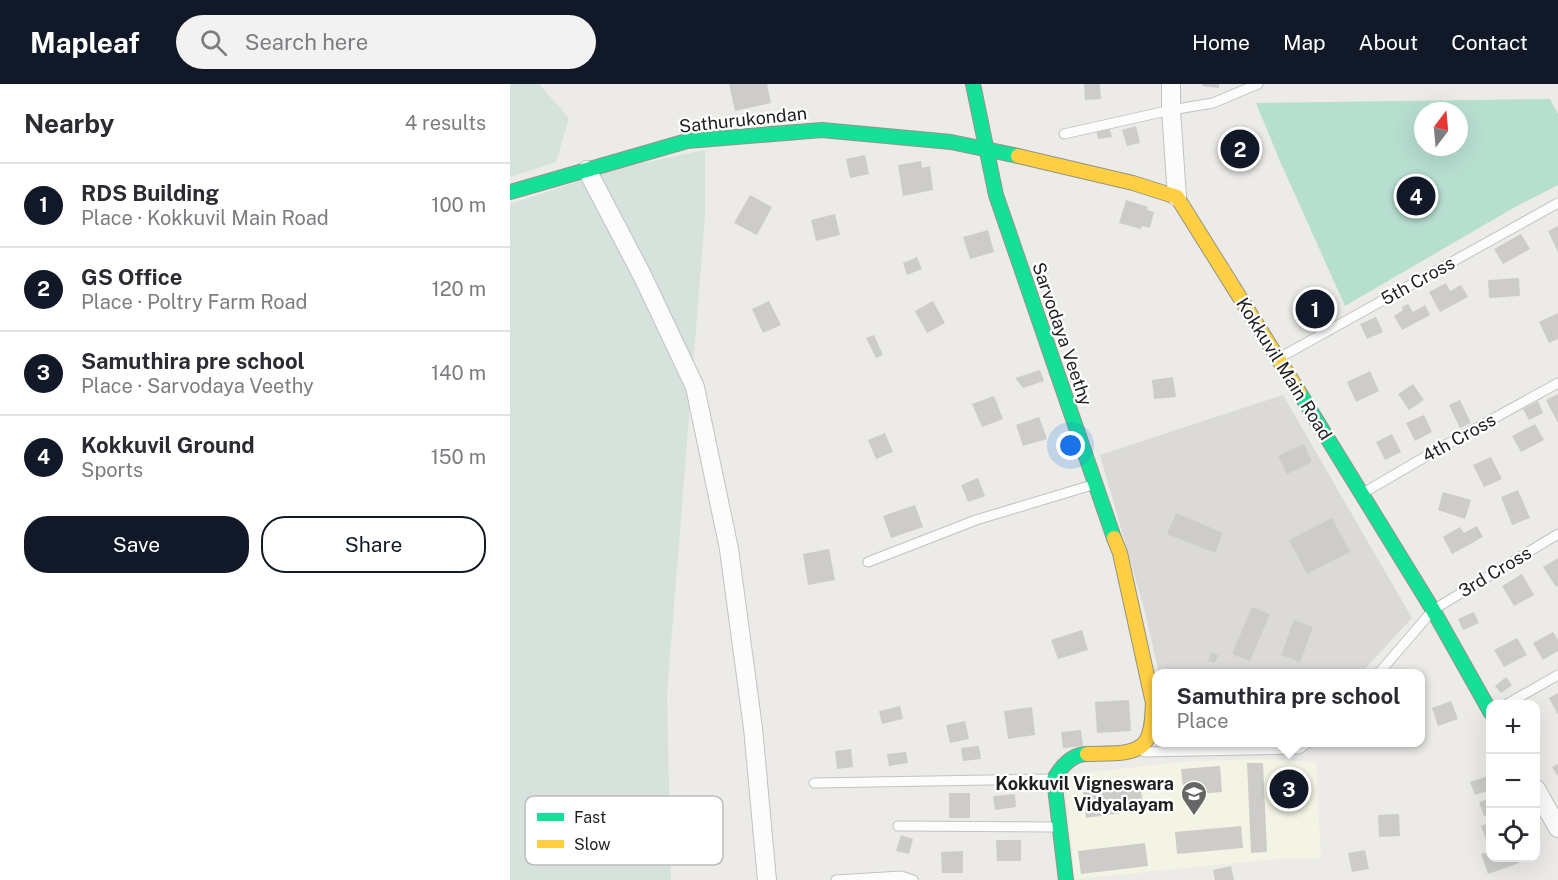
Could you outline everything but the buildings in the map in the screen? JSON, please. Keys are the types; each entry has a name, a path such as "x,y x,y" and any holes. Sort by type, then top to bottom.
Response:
{"street":[{"name":"Sarvodaya Veethy","path":"973,84 996,195 1120,553 1152,698"},
{"path":"985,149 1133,183 1177,197 1171,84"},
{"name":"Sathurukondan","path":"510,192 687,141 822,130 951,142 985,149"},
{"path":"587,170 643,277 695,387 729,549 753,728 767,880"},
{"name":"Kokkuvil Main Road","path":"1177,197 1433,610 1486,704"},
{"name":"Sarvodaya Veethy","path":"1133,752 1146,742 1152,715"},
{"path":"1066,880 1054,779 1062,766 1082,754 1133,752"},
{"path":"1540,796 1558,828"}],"lane":[{"path":"1064,134 1213,103 1258,84"},
{"name":"5th Cross","path":"1278,358 1558,203"},
{"name":"4th Cross","path":"1361,494 1558,383"},
{"path":"868,562 976,520 1095,484"},
{"name":"3rd Cross","path":"1382,669 1433,610 1558,534"},
{"path":"1516,700 1558,675"},
{"path":"1133,752 1301,747"},
{"path":"814,783 1054,779"},
{"path":"898,826 1060,827"},
{"path":"836,880 901,876 914,880"}],"shaded area":[{"path":"510,84 539,84 569,118 556,162 510,177"},
{"path":"705,150 705,216 667,694 669,796 525,796 525,865 671,865 671,880 510,880 510,204 619,168"},
{"path":"1283,395 1412,618 1365,669 1158,669 1145,612 1100,455"},
{"name":"Kokkuvil Vigneswara Vidyalayam","path":"1257,759 1316,762 1321,858 1277,859 1075,879 1065,775 1181,762"}],"green space":[{"path":"1550,99 1558,114 1558,185 1515,207 1345,306 1256,103"}],"traffic: fast":[{"path":"973,84 996,195 1114,538"},
{"path":"510,192 687,141 822,130 951,142 1018,156"},
{"path":"1299,392 1433,610 1486,704"},
{"path":"1066,880 1054,779 1068,762 1076,756 1087,754"}],"traffic: slow":[{"path":"1018,156 1133,183 1177,197 1299,392"},
{"path":"1114,538 1120,553 1152,698"},
{"path":"1087,754 1135,750 1146,741 1152,722"}],"place":[{"name":"GS Office","path":"1240,149"},
{"name":"Kokkuvil Ground","path":"1416,196"},
{"name":"RDS Building","path":"1315,309"},
{"name":"Samuthira pre school","path":"1289,789"},
{"name":"Kokkuvil Vigneswara Vidyalayam","path":"1194,817"}]}
